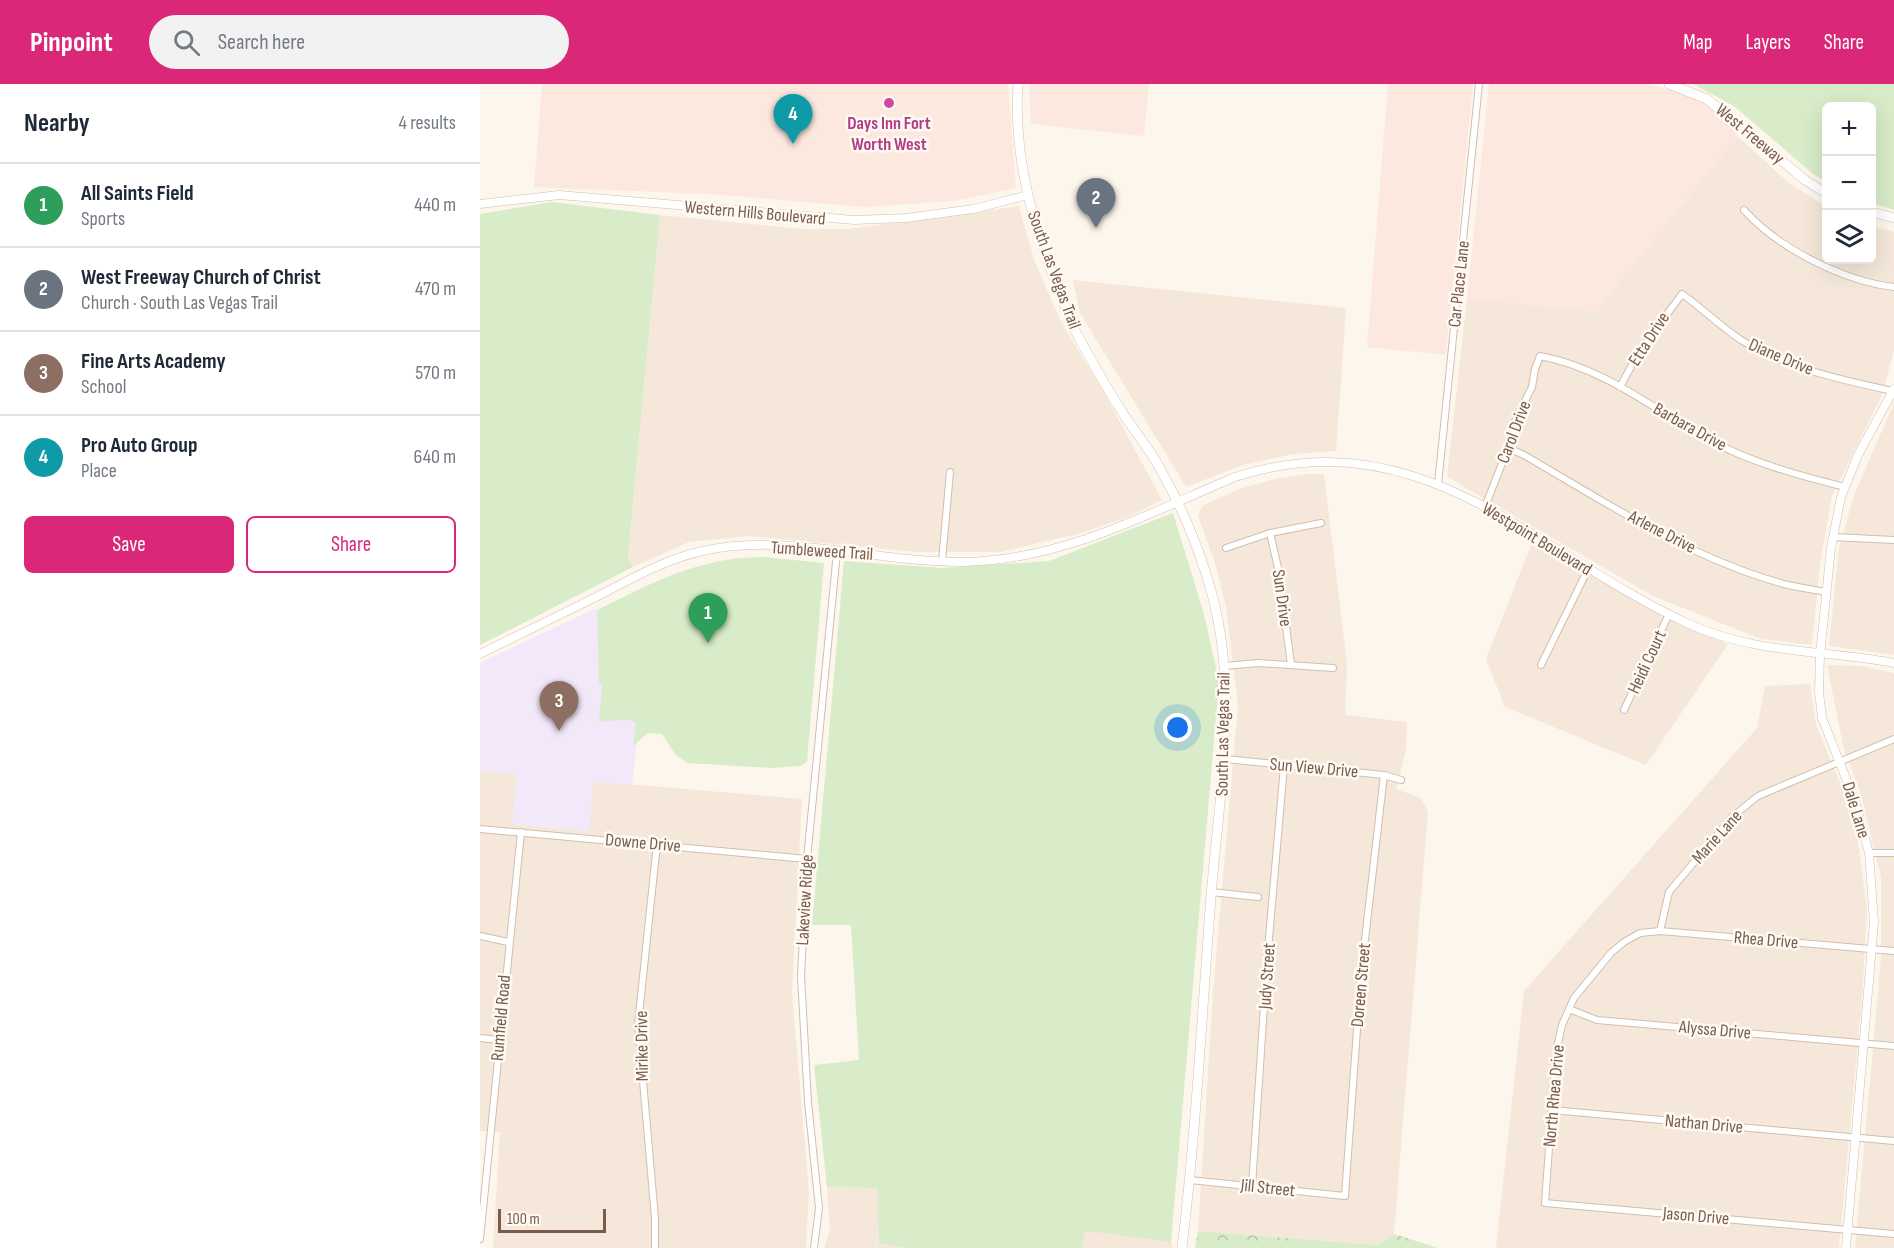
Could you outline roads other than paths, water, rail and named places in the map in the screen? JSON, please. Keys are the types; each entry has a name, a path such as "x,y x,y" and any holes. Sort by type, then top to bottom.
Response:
{"main road":[{"name":"South Las Vegas Trail","path":"1018,84 1018,127 1028,195 1045,256 1076,333 1124,415 1158,465 1177,502 1212,594 1225,666 1226,759 1212,892 1190,1180 1182,1248"},
{"name":"West Freeway","path":"1669,84 1707,99 1805,180 1822,190"},
{"path":"1876,213 1894,218"}],"street":[{"name":"Car Place Lane","path":"1438,484 1479,84"},
{"name":"Western Hills Boulevard","path":"480,204 559,195 854,220 906,218 974,209 1028,195"},
{"path":"1744,210 1756,224 1782,243 1817,262 1860,279 1894,287"},
{"name":"Etta Drive","path":"1620,387 1639,352 1682,294"},
{"name":"Diane Drive","path":"1682,294 1741,340 1780,358 1831,378 1894,390"},
{"name":"Barbara Drive","path":"1540,356 1566,360 1620,387 1709,439 1753,460 1845,488"},
{"name":"Carol Drive","path":"1485,507 1508,448 1515,421 1532,387 1540,356"},
{"name":"Dale Lane","path":"1846,1248 1874,922 1869,853 1840,760 1822,718 1820,655 1833,537 1845,488 1858,455 1894,390"},
{"name":"Arlene Drive","path":"1508,448 1644,524 1709,556 1778,582 1827,592"},
{"name":"Westpoint Boulevard","path":"1177,502 1244,474 1286,463 1335,460 1379,466 1438,484 1485,507 1588,569 1669,614 1726,638 1770,649 1894,663"},
{"path":"942,561 950,472"},
{"name":"Tumbleweed Trail","path":"480,654 652,568 679,557 715,549 749,546 942,561 1003,559 1078,544 1177,502"},
{"path":"1226,548 1270,533 1321,523"},
{"name":"Sun Drive","path":"1270,533 1278,568 1291,664"},
{"path":"1833,537 1894,540"},
{"name":"Lakeview Ridge","path":"814,1248 819,1208 808,1102 801,976 807,859 837,552"},
{"path":"1541,665 1588,569"},
{"name":"Heidi Court","path":"1624,710 1669,614"},
{"path":"1225,666 1258,663 1333,668"},
{"name":"Marie Lane","path":"1660,931 1669,892 1732,817 1758,796 1894,739"},
{"name":"Sun View Drive","path":"1226,759 1384,775 1401,780"},
{"name":"Judy Street","path":"1252,1186 1267,961 1284,766"},
{"name":"Doreen Street","path":"1346,1196 1361,974 1384,775"},
{"name":"Downe Drive","path":"480,829 807,859"},
{"name":"Rumfield Road","path":"480,1239 520,832"},
{"name":"Mirike Drive","path":"655,1248 655,1218 638,1024 657,844"},
{"path":"1869,853 1894,853"},
{"path":"1212,892 1258,897"},
{"name":"Rhea Drive","path":"1660,931 1894,951"},
{"name":"North Rhea Drive","path":"1545,1203 1556,1052 1562,1025 1574,998 1624,942 1640,933 1660,931"},
{"path":"480,936 508,942"},
{"name":"Alyssa Drive","path":"1569,1009 1598,1020 1894,1046"},
{"path":"480,1038 499,1040"},
{"name":"Nathan Drive","path":"1552,1110 1894,1141"},
{"path":"480,1142 489,1143"},
{"name":"Jill Street","path":"1190,1180 1346,1196"},
{"name":"Jason Drive","path":"1545,1203 1894,1234"}],"place":[{"name":"Days Inn Fort Worth West","path":"889,103"},
{"name":"Pro Auto Group","path":"793,144"},
{"name":"West Freeway Church of Christ","path":"1096,228"},
{"name":"All Saints Field","path":"708,643"},
{"name":"Fine Arts Academy","path":"559,731"}]}
